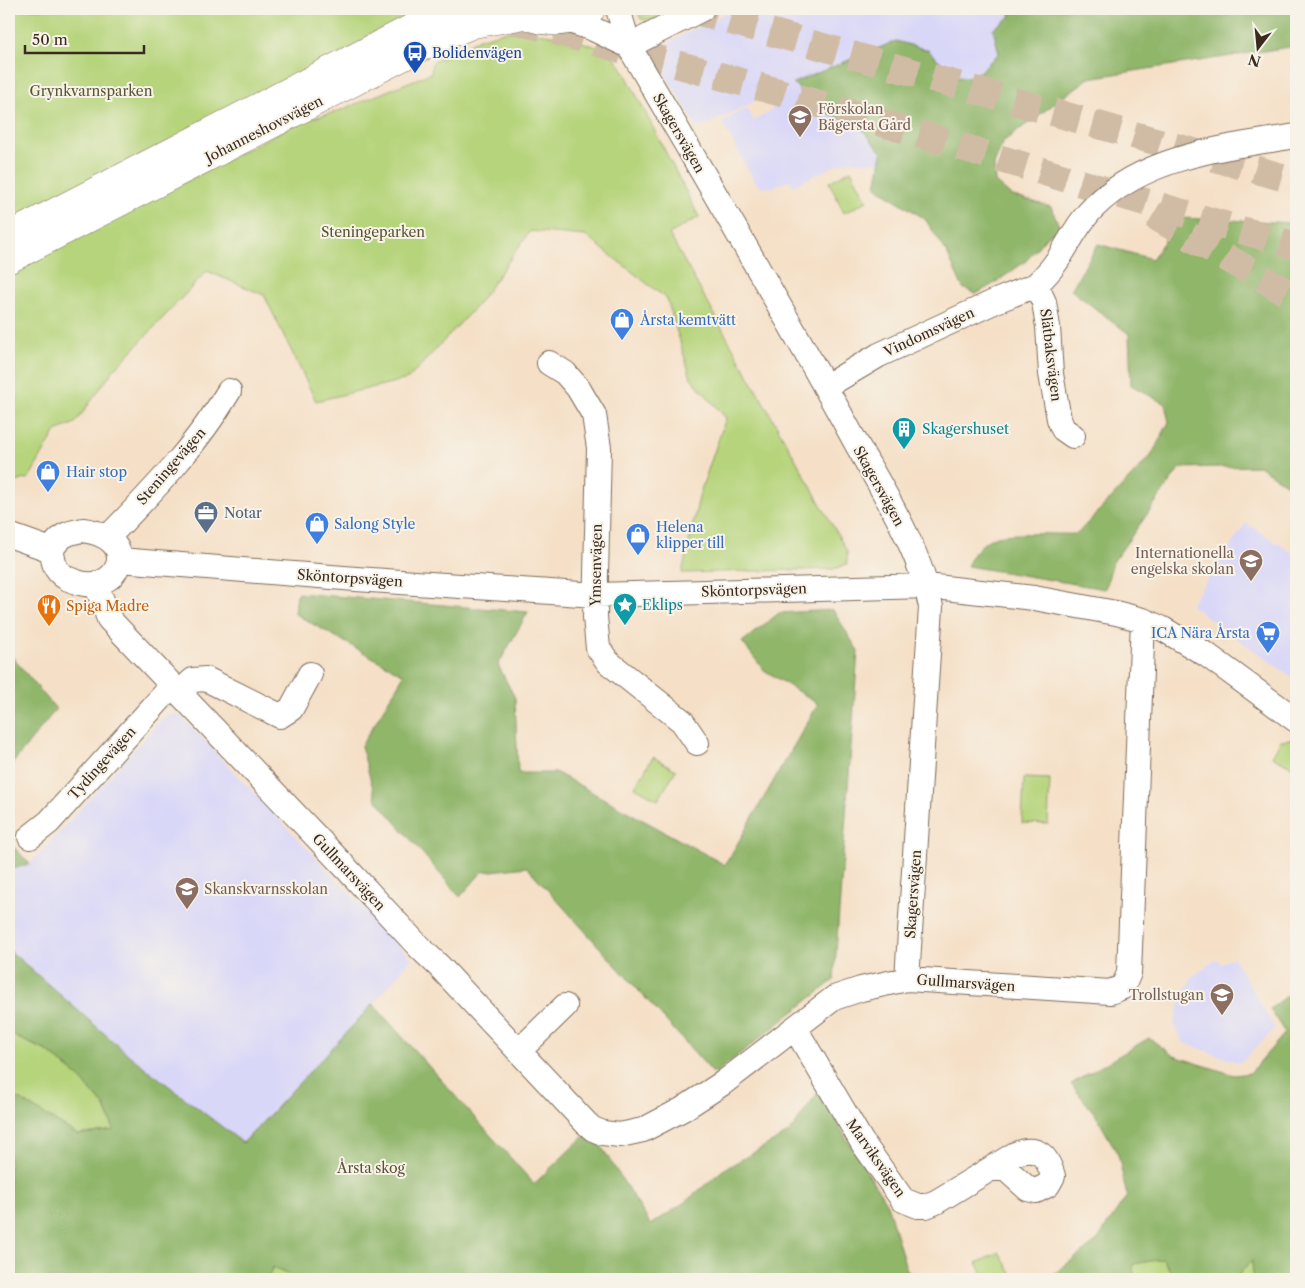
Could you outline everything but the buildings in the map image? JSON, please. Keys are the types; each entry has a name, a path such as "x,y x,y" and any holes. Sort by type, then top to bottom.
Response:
{"main road":[{"name":"Johanneshovsvägen","path":"9,236 449,9"},
{"path":"520,12 538,20 552,22 578,17 591,9"},
{"name":"Johanneshovsvägen","path":"9,260 439,38 473,24 520,12"}],"street":[{"name":"Skagersvägen","path":"618,9 629,46 825,387 908,539 927,586 931,608 907,979"},
{"path":"566,20 591,28 629,46 702,9"},
{"path":"1036,285 1054,266 1080,222 1095,206 1131,179 1151,169 1218,149 1296,136"},
{"name":"Vindomsvägen","path":"825,387 879,355 996,301 1036,285"},
{"name":"Slätbaksvägen","path":"1036,285 1044,302 1048,327 1050,374 1059,419 1063,429 1073,436"},
{"name":"Ymsenvägen","path":"549,362 565,373 578,388 594,416 599,448 595,627 598,648 608,662 682,721 696,743"},
{"name":"Steningevägen","path":"108,537 169,472 216,413 229,391"},
{"path":"83,530 95,531 108,537 117,548 120,560 118,570 108,578 96,584 79,583 65,578 56,568 51,550 58,539 68,533 83,530"},
{"path":"9,535 51,550"},
{"name":"Sköntorpsvägen","path":"120,560 596,595 927,586 1034,598 1116,613 1143,620 1182,639 1207,655 1296,720"},
{"name":"Gullmarsvägen","path":"96,584 109,619 586,1123 593,1129 603,1133 620,1135 643,1130 683,1109 723,1083 834,998 861,989 907,979 1110,992 1123,987 1129,973 1143,620"},
{"path":"175,689 194,680 206,679 280,716 291,709 310,674"},
{"name":"Tydingevägen","path":"30,837 49,822 175,689"},
{"path":"519,1051 565,1006"},
{"name":"Marviksvägen","path":"795,1028 862,1142 903,1200 918,1206 926,1206 995,1168"}],"shaded area":[{"path":"733,9 1008,9 1011,16 993,29 999,53 974,77 955,76 928,50 823,112 856,122 882,153 880,163 850,161 836,165 793,186 789,180 771,188 762,187 755,182 722,122 747,108 754,121 773,110 766,96 698,129 656,59 658,48"},
{"name":"Internationella engelska skolan","path":"1246,523 1296,555 1296,680 1190,605"},
{"name":"Skanskvarnsskolan","path":"167,714 180,715 412,959 373,1004 243,1143 130,1056 9,950 9,870 30,864"},
{"name":"Trollstugan","path":"1233,957 1275,1029 1240,1063 1184,1043 1174,1024 1181,998 1193,976 1217,959 1221,964"}],"green space":[{"name":"Grynkvarnsparken","path":"9,9 427,9 9,224"},
{"path":"641,9 677,9 660,18 646,20 641,19 639,15"},
{"path":"1008,9 1296,9 1296,46 1089,78 1004,141 994,164 995,182 1010,195 1051,207 1060,228 1047,236 1026,261 976,294 963,288 946,251 925,219 876,187 882,153 856,122 823,112 793,83 896,41 928,50 955,76 974,77 999,53 993,29 1011,16"},
{"name":"Steningeparken","path":"507,31 558,36 595,46 611,55 624,71 699,217 669,234 847,551 847,564 834,569 682,573 700,493 726,418 691,378 667,299 586,236 530,231 478,304 408,379 316,401 264,295 207,271 113,371 75,423 56,431 29,478 9,484 9,273 301,121 336,112 431,73 432,63 479,39"},
{"path":"851,170 867,201 844,213 829,182"},
{"path":"1180,218 1296,223 1296,491 1259,466 1180,468 1113,562 1105,589 967,566 980,546 998,536 1077,534 1151,456 1169,422 1165,404 1131,385 1129,334 1071,290 1098,244 1152,259"},
{"path":"297,593 528,612 498,665 515,698 518,773 557,773 725,865 818,704 764,670 742,642 779,613 833,610 858,651 834,980 714,1074 527,867 482,872 460,897 376,799 361,746 404,675 295,614"},
{"path":"9,653 56,709 9,768"},
{"path":"1291,739 1296,743 1296,769 1272,756 1281,740"},
{"path":"653,757 676,770 658,800 635,787"},
{"path":"1024,778 1050,779 1048,824 1022,823"},
{"path":"9,842 30,864 9,870"},
{"name":"Årsta skog","path":"9,950 130,1056 243,1143 373,1004 534,1184 583,1137 601,1146 651,1225 685,1202 723,1170 790,1132 818,1092 887,1204 907,1271 921,1279 303,1279 273,1267 267,1279 9,1279 9,1093 78,1135 114,1130 105,1107 78,1076 47,1051 9,1034"},
{"path":"1296,989 1296,1279 1253,1279 1252,1260 1235,1279 1175,1279 1163,1259 1133,1264 1134,1279 1047,1279 1096,1242 1127,1196 1118,1154 1095,1114 1071,1084 1149,1038 1174,1056 1234,1075 1250,1073 1285,1033 1270,1009"},
{"path":"9,1034 47,1051 78,1076 105,1107 115,1130 78,1135 9,1093"},
{"path":"999,1252 1014,1279 986,1279 977,1263"},
{"path":"1163,1259 1175,1279 1134,1279 1133,1264"},
{"path":"1252,1259 1253,1279 1235,1279"},
{"path":"273,1267 303,1279 267,1279"}],"tunnel":[{"path":"474,9 793,96 1296,246"},
{"path":"689,9 1296,181"},
{"path":"1153,215 1296,298"}],"place":[{"name":"Bolidenvägen","path":"415,74"},
{"name":"Förskolan Bägersta Gård","path":"800,138"},
{"name":"Årsta kemtvätt","path":"622,341"},
{"name":"Skagershuset","path":"904,450"},
{"name":"Hair stop","path":"48,493"},
{"name":"Notar","path":"206,534"},
{"name":"Salong Style","path":"317,545"},
{"name":"Helena klipper till","path":"638,556"},
{"name":"Internationella engelska skolan","path":"1251,582"},
{"name":"Eklips","path":"625,626"},
{"name":"Spiga Madre","path":"49,627"},
{"name":"ICA Nära Årsta","path":"1268,654"},
{"name":"Skanskvarnsskolan","path":"187,910"},
{"name":"Trollstugan","path":"1222,1016"}]}
